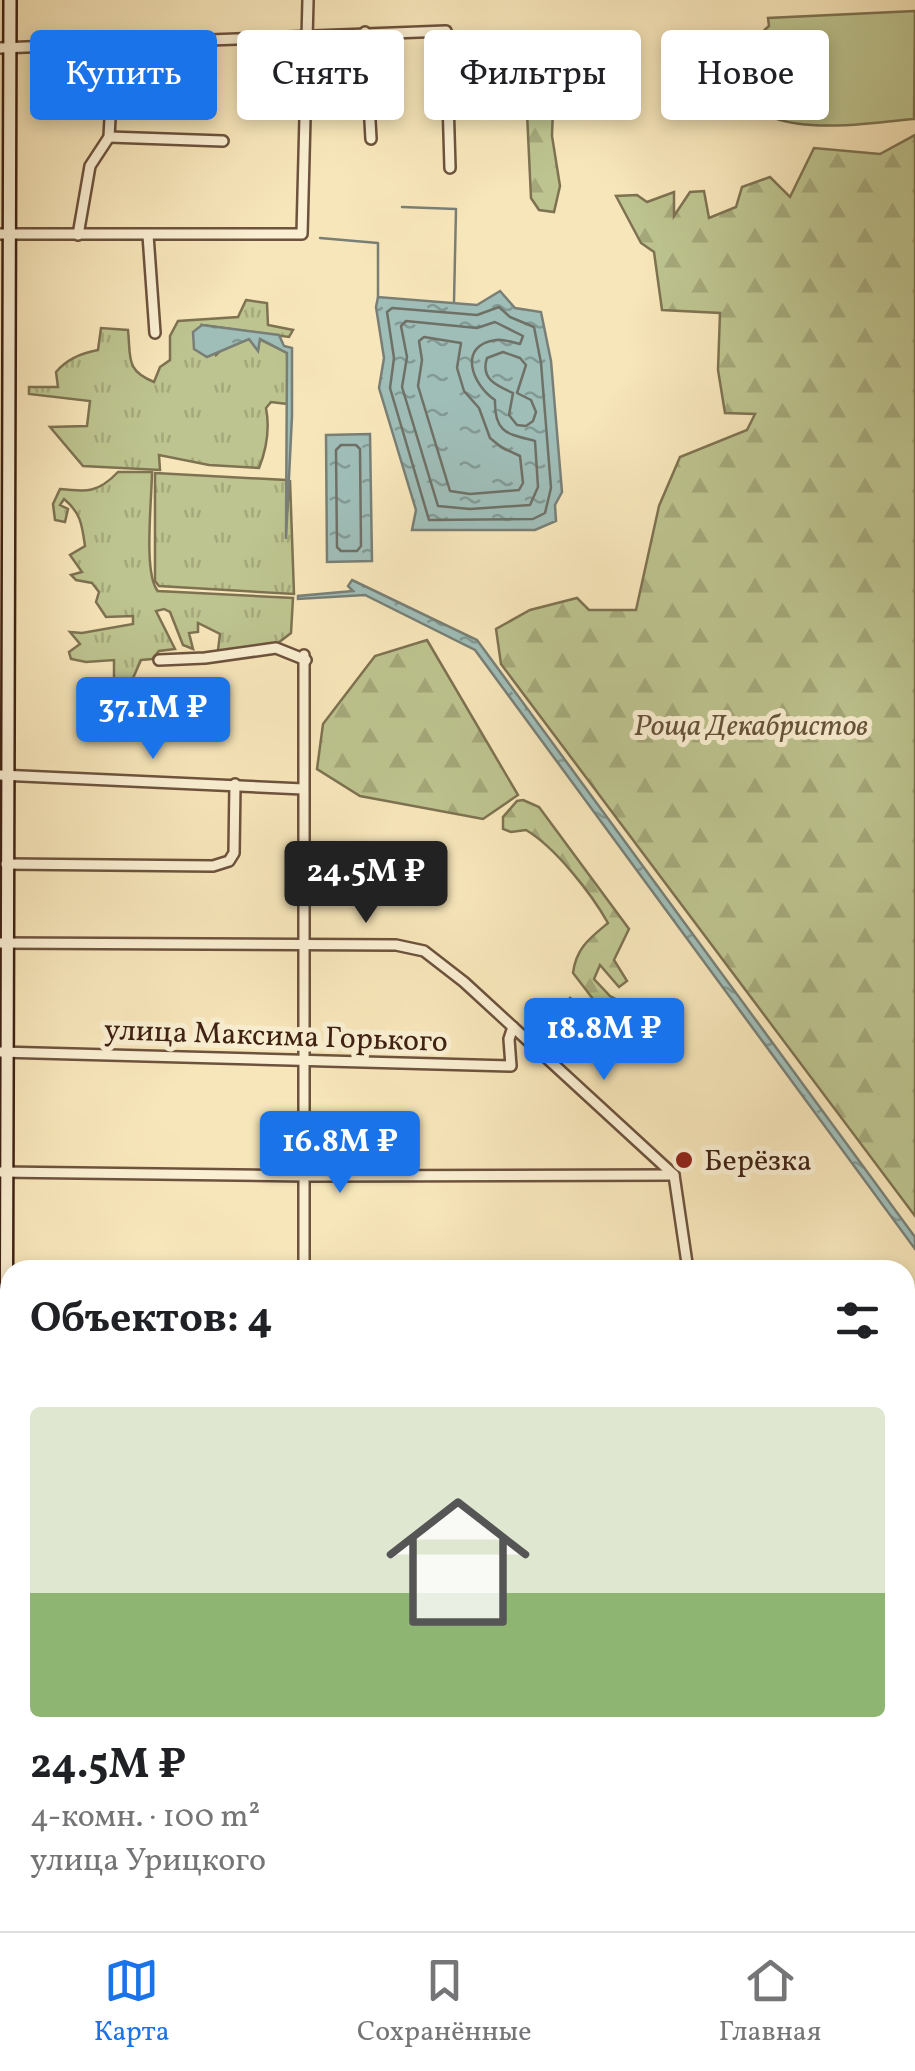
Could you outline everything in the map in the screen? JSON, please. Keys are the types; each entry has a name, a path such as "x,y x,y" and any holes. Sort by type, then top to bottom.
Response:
{"main road":[{"path":"5,1260 5,48 10,0"}],"street":[{"path":"307,30 308,0"},
{"path":"404,32 446,31 450,168"},
{"path":"5,48 30,47"},
{"path":"78,236 90,166 109,137 110,120"},
{"path":"5,234 302,234 305,120"},
{"path":"369,120 370,139"},
{"path":"109,137 224,141"},
{"path":"148,235 154,333"},
{"path":"159,660 276,648 305,657 304,1260"},
{"path":"4,776 302,789"},
{"path":"6,864 214,866 229,861 234,853 235,784"},
{"path":"3,943 396,944 424,951 674,1175 687,1260"},
{"name":"улица Максима Горького","path":"2,1052 511,1066 509,1039 514,1028"},
{"path":"3,1173 674,1175"}],"green space":[{"path":"915,11 914,119 841,125 782,120 829,120 829,30 765,30 768,18"},
{"path":"527,120 553,120 560,186 554,212 539,210 531,198"},
{"name":"Роща Декабристов","path":"915,135 915,1216 501,664 496,629 530,610 577,598 589,610 636,610 659,506 680,457 747,430 755,414 725,413 718,370 720,313 662,310 654,252 641,243 616,196 637,195 647,202 674,192 674,216 690,192 704,191 709,218 736,207 742,187 770,177 790,197 814,148 880,154"},
{"path":"246,300 267,303 268,325 293,330 289,337 202,325 216,355 223,348 249,339 258,349 259,339 287,353 288,404 271,402 266,408 267,438 259,468 209,465 159,455 160,470 83,466 50,427 87,426 90,401 29,394 29,387 58,387 56,372 60,367 75,357 98,350 101,328 128,330 134,368 154,382 160,367 170,360 170,336 178,321 238,317"},
{"path":"118,472 152,472 150,553 153,582 158,591 293,598 291,633 278,643 223,653 218,650 220,634 198,623 198,632 189,633 193,649 183,645 170,612 164,609 156,611 175,649 159,651 152,659 141,660 133,678 125,682 114,679 114,660 71,659 69,652 80,644 70,632 133,624 133,616 106,617 96,602 99,592 92,583 71,575 82,572 70,555 85,546 82,526 64,499 60,505 68,509 65,522 55,520 53,504 60,489 92,489"},
{"path":"155,473 286,480 287,512 290,480 294,594 159,586 155,581"},
{"path":"427,640 518,795 483,819 360,796 317,769 323,724 375,656"},
{"path":"517,801 539,807 629,929 614,960 627,981 619,987 600,965 594,979 610,996 627,1005 622,1015 628,1033 621,1038 607,1029 607,1018 598,1016 578,1039 555,1017 570,998 583,1007 593,999 573,973 585,944 608,923 549,847 526,830 503,829 503,817"}],"water":[{"path":"500,291 515,308 541,312 551,361 562,492 555,505 556,521 535,530 412,530 416,510 379,388 384,358 378,297 477,305"},
{"path":"202,325 279,335 284,346 292,348 286,539 287,353 260,339 258,351 249,339 207,357 194,349 193,332"},
{"path":"370,434 372,561 327,562 326,435"},
{"path":"352,580 477,640 915,1237 915,1249 475,650 365,595 298,599 353,591 348,586"}],"waterway":[{"path":"402,207 456,209 454,302"},
{"path":"320,238 378,243 378,297"}],"place":[{"name":"Берёзка","path":"684,1160"}]}
